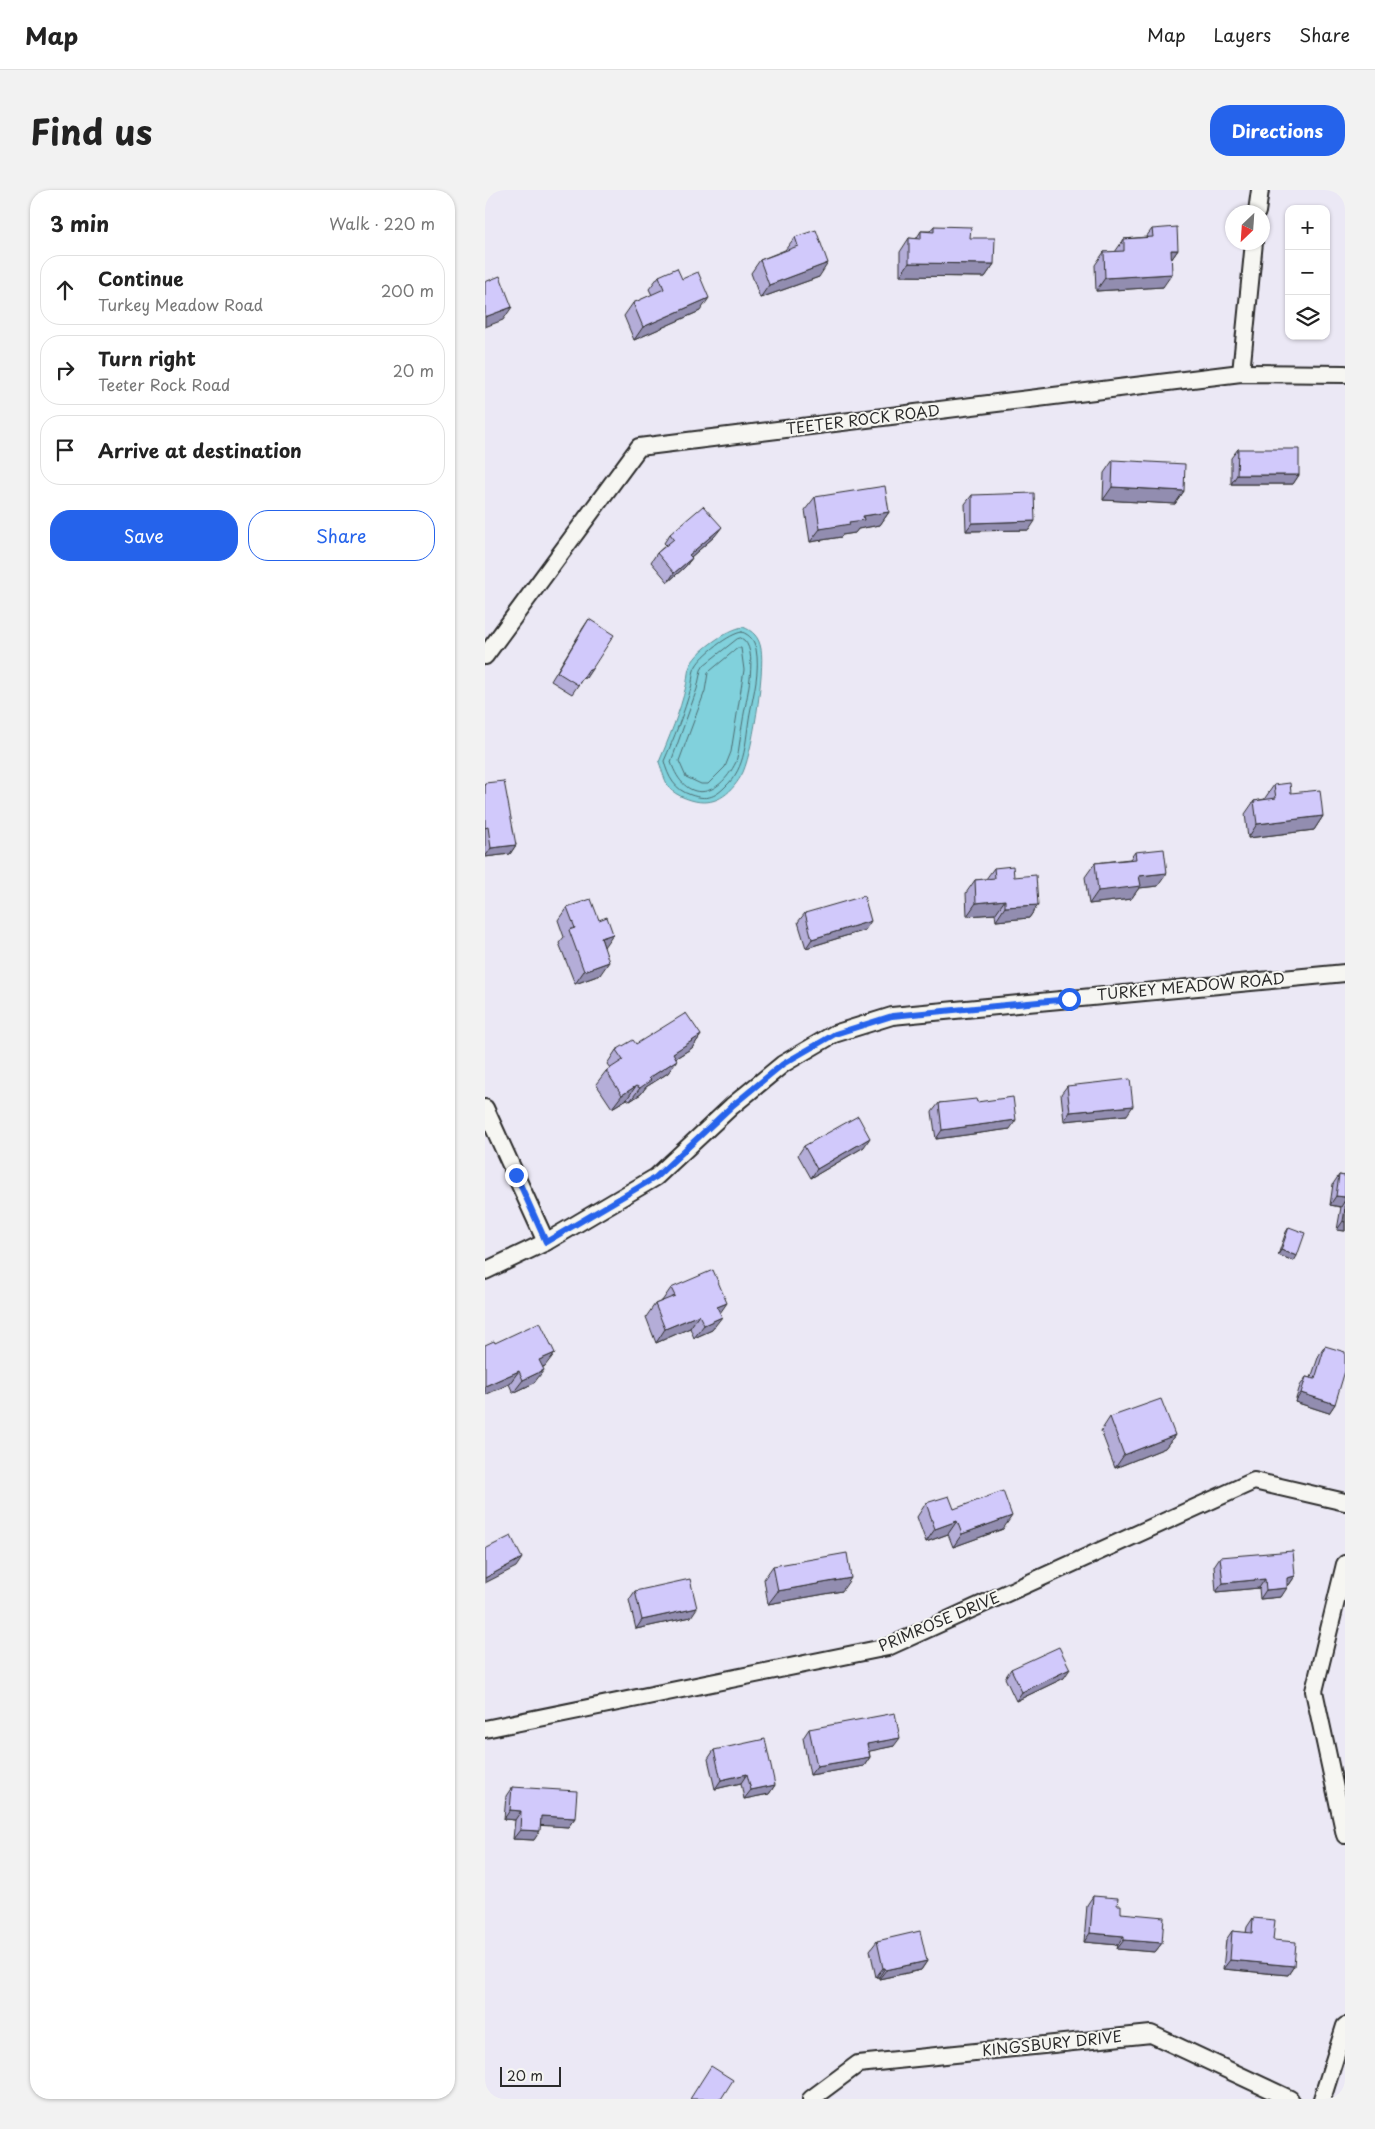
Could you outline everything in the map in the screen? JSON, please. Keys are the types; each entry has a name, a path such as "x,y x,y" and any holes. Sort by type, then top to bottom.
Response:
{"street":[{"path":"1258,205 1260,190"},
{"path":"1241,373 1253,250"},
{"name":"TEETER ROCK ROAD","path":"485,656 639,447 1241,373 1345,374"},
{"name":"TURKEY MEADOW ROAD","path":"485,1271 546,1242 656,1177 732,1106 783,1064 835,1034 892,1016 1345,972"},
{"path":"485,1108 546,1242"},
{"name":"PRIMROSE DRIVE","path":"485,1728 888,1647 1254,1481 1345,1502"},
{"path":"1345,1564 1314,1691 1345,1835"},
{"path":"1322,2099 1345,2026"},
{"name":"KINGSBURY DRIVE","path":"811,2099 858,2064 1151,2034 1290,2099"}],"water":[{"path":"743,627 750,630 757,638 762,660 757,714 745,766 737,783 720,798 707,802 688,799 671,790 665,780 659,762 681,705 691,664 714,641"}],"building":[{"path":"934,226 971,227 970,238 995,238 994,264 909,263 909,238 921,239 921,231 934,232"},
{"path":"1177,227 1178,250 1171,250 1172,274 1105,278 1104,252 1124,251 1124,239 1153,237 1152,229"},
{"path":"816,230 828,263 769,285 760,260 798,246 795,237"},
{"path":"677,268 682,279 698,272 709,298 643,327 633,303 664,289 659,276"},
{"path":"500,276 512,307 485,317 485,282"},
{"path":"1238,449 1299,449 1299,475 1237,475"},
{"path":"1113,460 1185,464 1184,491 1112,487"},
{"path":"885,486 889,512 863,516 864,520 820,529 815,497"},
{"path":"1034,493 1035,521 972,523 972,495"},
{"path":"703,506 722,527 689,555 692,558 674,573 657,553 674,539 670,534"},
{"path":"589,619 614,635 592,669 589,669 578,685 557,672"},
{"path":"504,781 516,845 491,848 488,827 485,828 485,783"},
{"path":"1290,783 1291,793 1320,790 1323,816 1257,824 1254,801 1276,798 1274,785"},
{"path":"1164,849 1167,873 1139,876 1141,886 1098,891 1095,863 1136,859 1135,852"},
{"path":"1013,866 1014,877 1036,875 1038,905 1005,907 1005,900 976,903 975,880 995,878 994,868"},
{"path":"864,896 871,921 812,939 805,913"},
{"path":"591,899 599,920 607,917 613,934 601,938 609,962 584,971 569,930 575,928 567,907"},
{"path":"686,1013 701,1035 673,1053 677,1060 649,1078 651,1080 640,1088 636,1086 622,1095 606,1071 623,1060 616,1050 633,1040 636,1044"},
{"path":"1130,1079 1133,1106 1070,1112 1067,1086"},
{"path":"1013,1097 1016,1120 942,1130 939,1103 976,1099 977,1102"},
{"path":"858,1116 870,1138 817,1169 804,1146"},
{"path":"1339,1175 1345,1176 1345,1197 1336,1196"},
{"path":"1289,1227 1305,1233 1297,1256 1281,1250"},
{"path":"713,1270 727,1303 717,1307 722,1317 704,1325 699,1315 665,1329 655,1304 675,1296 671,1288"},
{"path":"540,1322 555,1353 539,1360 544,1370 523,1380 519,1371 485,1386 485,1345 494,1341 495,1343"},
{"path":"1325,1346 1345,1352 1345,1371 1335,1404 1301,1393 1306,1377 1315,1379"},
{"path":"1161,1399 1175,1435 1124,1455 1110,1417"},
{"path":"1003,1491 1012,1516 962,1534 957,1521 935,1529 926,1503 949,1496 954,1509"},
{"path":"511,1536 522,1558 485,1578 485,1549"},
{"path":"1293,1551 1295,1576 1287,1578 1287,1588 1266,1590 1265,1579 1223,1583 1220,1557"},
{"path":"847,1553 851,1578 778,1591 773,1566"},
{"path":"690,1579 697,1608 642,1620 635,1591"},
{"path":"1059,1647 1070,1669 1022,1692 1011,1669"},
{"path":"895,1713 900,1738 867,1744 870,1757 817,1766 809,1729"},
{"path":"765,1739 775,1785 751,1790 747,1774 721,1780 714,1750"},
{"path":"512,1787 577,1791 575,1818 541,1816 540,1831 520,1830 521,1811 510,1810"},
{"path":"1093,1896 1118,1898 1117,1905 1121,1905 1121,1913 1164,1917 1162,1943 1124,1940 1124,1936 1090,1933"},
{"path":"1253,1918 1275,1920 1273,1940 1296,1942 1294,1966 1230,1960 1232,1931 1252,1933"},
{"path":"920,1931 927,1961 886,1970 883,1968 877,1941"},
{"path":"711,2066 733,2080 721,2099 690,2099"}],"route":[{"path":"516,1175 546,1242 656,1177 732,1106 783,1064 835,1034 892,1016 1069,999"}]}
